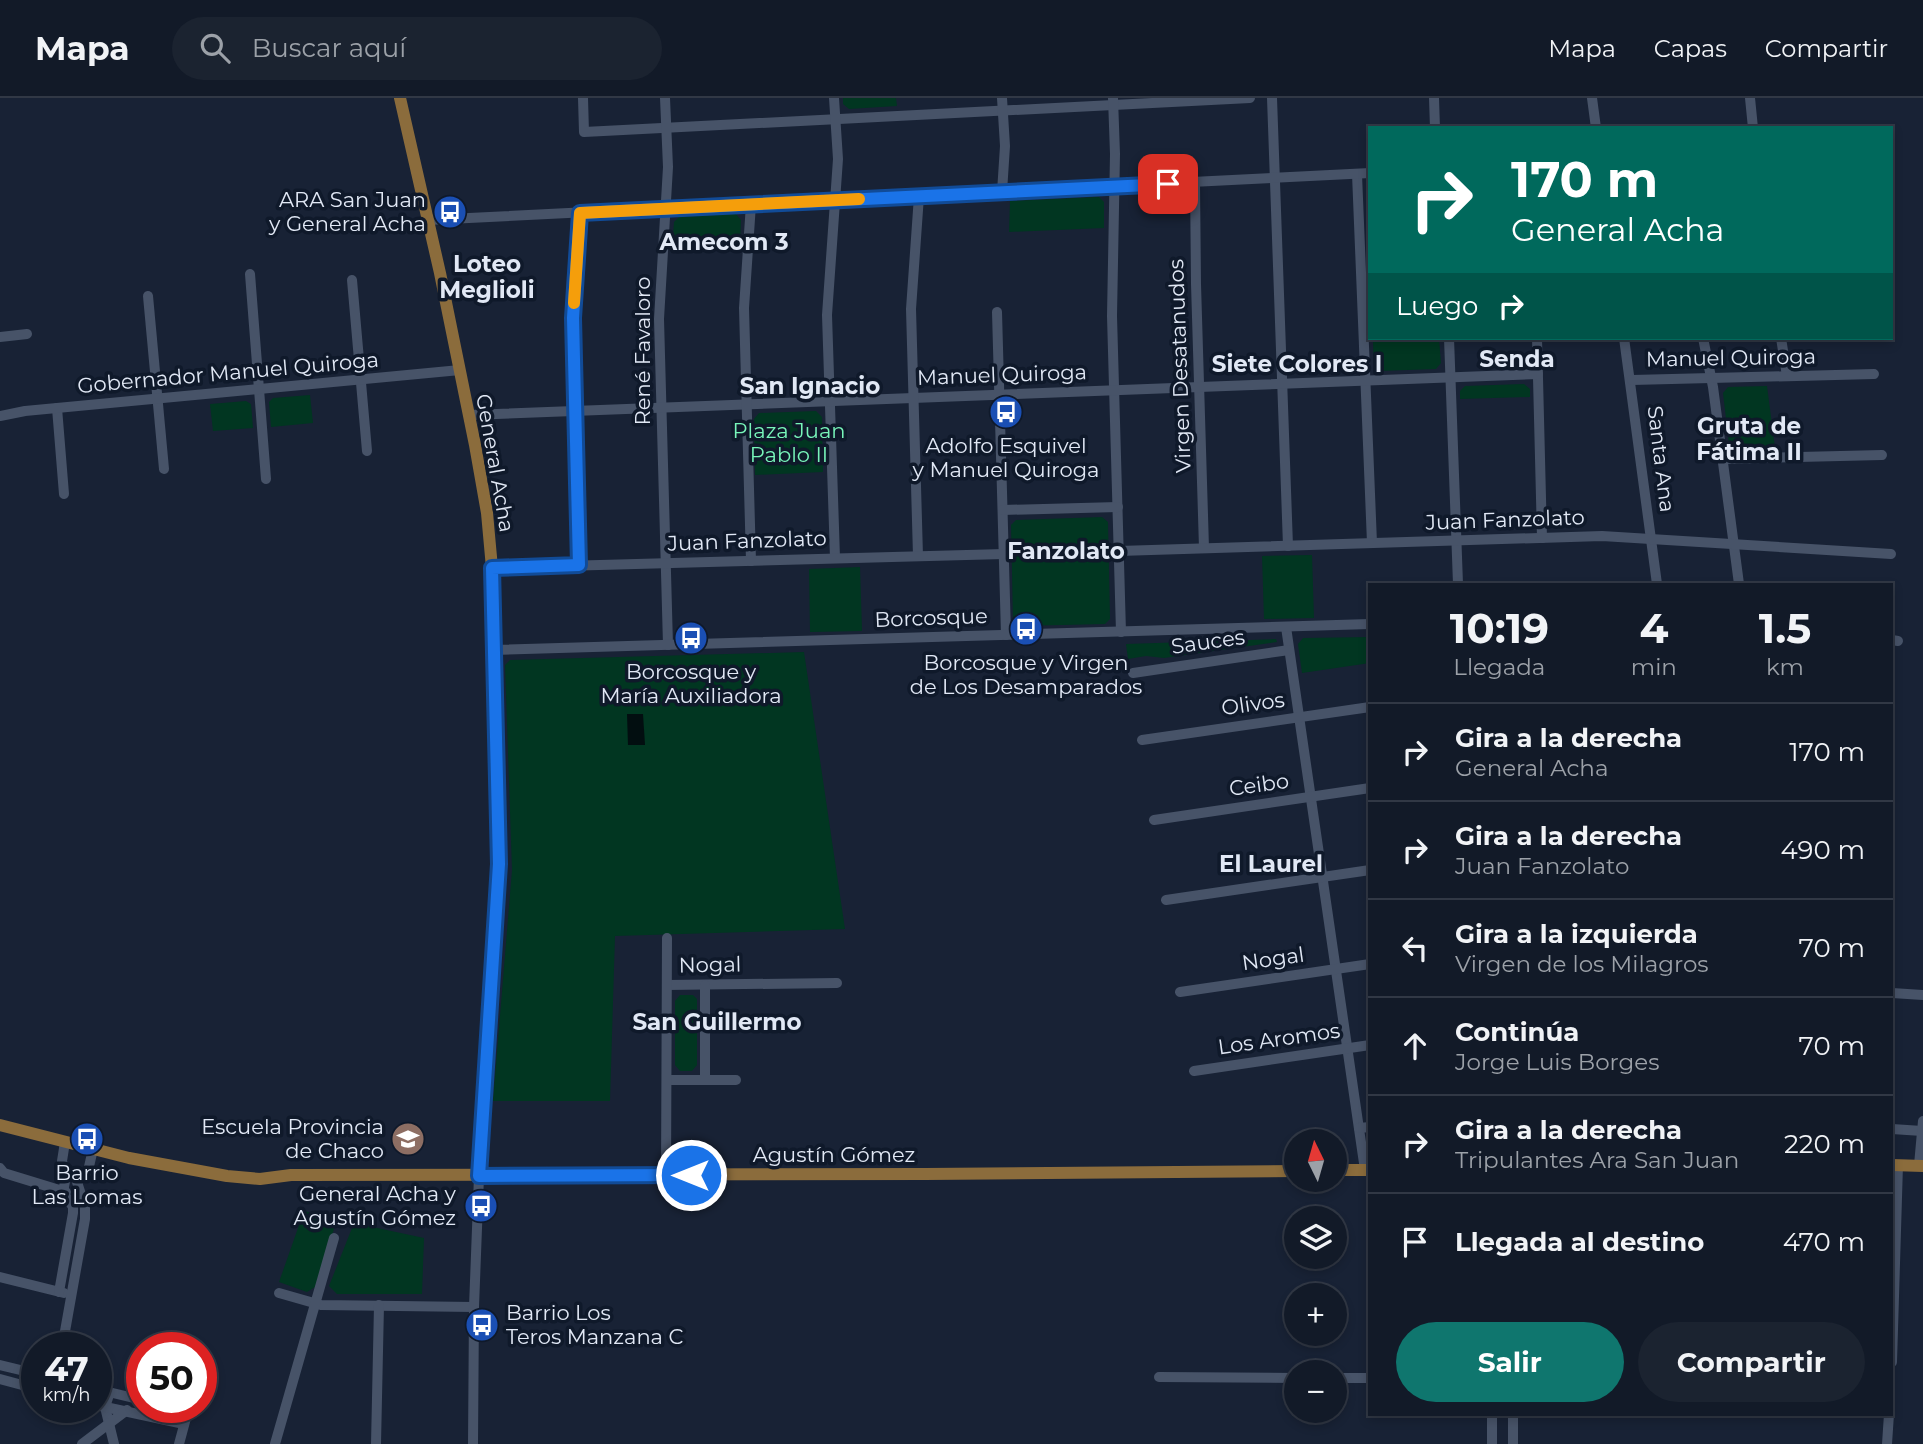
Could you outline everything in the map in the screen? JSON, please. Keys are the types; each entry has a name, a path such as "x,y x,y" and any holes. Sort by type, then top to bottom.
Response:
{"main road":[{"name":"General Acha","path":"400,98 460,370 485,501 492,568 499,864 479,1176"},
{"name":"Agustín Gómez","path":"0,1125 93,1149 214,1174 260,1180 291,1175 1284,1171"},
{"path":"1895,1165 1921,1166"},
{"path":"1348,1170 1368,1170"}],"street":[{"path":"583,98 584,132 1003,111 1113,102 1250,98"},
{"name":"René Favaloro","path":"665,98 668,167 659,319 668,645"},
{"path":"834,98 838,159 827,315 835,558"},
{"path":"1002,98 1005,146 1002,192"},
{"path":"1272,98 1288,546"},
{"path":"1434,98 1435,126"},
{"path":"1592,98 1595,126"},
{"path":"1750,98 1753,126"},
{"path":"1113,102 1115,187 1112,316 1121,632"},
{"path":"428,220 1368,173"},
{"path":"1356,174 1372,543"},
{"name":"Virgen Desatanudos","path":"1195,182 1204,548"},
{"path":"918,556 911,309 919,196"},
{"path":"751,204 744,308 751,561"},
{"path":"579,565 573,318 580,213"},
{"path":"250,274 266,479"},
{"path":"352,280 367,451"},
{"path":"148,296 163,469"},
{"path":"997,312 1006,635"},
{"path":"0,337 27,334"},
{"path":"1449,340 1458,583"},
{"path":"1537,340 1542,538"},
{"name":"Santa Ana","path":"1624,340 1632,380 1657,583"},
{"path":"1703,340 1739,583"},
{"path":"1781,340 1787,376"},
{"name":"Gobernador Manuel Quiroga","path":"0,416 57,408 460,370"},
{"name":"Manuel Quiroga","path":"468,415 1538,374"},
{"name":"Manuel Quiroga","path":"1632,380 1874,374"},
{"path":"57,408 64,494"},
{"path":"1722,458 1882,456"},
{"path":"1003,510 1118,507"},
{"name":"Juan Fanzolato","path":"1119,551 1602,537 1891,554"},
{"name":"Juan Fanzolato","path":"492,568 1004,554"},
{"name":"Borcosque","path":"493,650 1368,624"},
{"path":"1286,627 1347,1049 1368,1170"},
{"name":"Sauces","path":"1133,673 1289,650"},
{"name":"Olivos","path":"1142,740 1368,707"},
{"name":"Ceibo","path":"1154,820 1368,788"},
{"path":"1166,900 1368,870"},
{"path":"666,1175 667,938"},
{"name":"Nogal","path":"1181,992 1368,964"},
{"name":"Nogal","path":"667,985 837,983"},
{"path":"705,985 705,1080"},
{"path":"1893,993 1923,995"},
{"name":"Los Aromos","path":"1194,1071 1368,1045"},
{"path":"667,1080 736,1080"},
{"path":"1893,1129 1923,1126 1921,1166"},
{"path":"1359,1128 1368,1127"},
{"path":"58,1292 73,1213 73,1208 63,1192 66,1176 62,1161 65,1142"},
{"path":"65,1332 85,1219 85,1208 77,1182 88,1171 93,1149"},
{"path":"1893,1296 1895,1165"},
{"path":"0,1168 4,1173 63,1192 80,1193"},
{"path":"472,1444 479,1176"},
{"path":"275,1444 334,1238"},
{"path":"0,1277 71,1295"},
{"path":"279,1293 315,1303 474,1307"},
{"path":"376,1444 379,1305"},
{"path":"0,1365 21,1370"},
{"path":"1159,1377 1284,1378"},
{"path":"1347,1378 1368,1378"},
{"path":"0,1379 21,1385"},
{"path":"82,1444 126,1411"},
{"path":"1492,1416 1492,1444"},
{"path":"1513,1416 1513,1444"},
{"path":"1887,1444 1889,1416"},
{"path":"179,1444 184,1424 180,1423"},
{"path":"109,1424 114,1444"}],"green space":[{"path":"843,98 896,98 897,106 849,109 843,104"},
{"path":"1099,197 1104,202 1104,228 1009,232 1010,201"},
{"path":"736,214 741,220 740,245 672,249 674,222 679,217"},
{"path":"1439,340 1441,363 1436,369 1379,371 1374,366 1373,342"},
{"path":"1524,384 1530,389 1530,397 1460,399 1460,391 1465,386"},
{"path":"1767,386 1775,448 1735,449 1729,444 1723,393 1728,387"},
{"path":"310,395 313,423 271,427 269,402 273,398"},
{"path":"246,401 251,404 253,428 213,431 210,404"},
{"name":"Plaza Juan Pablo II","path":"816,411 822,417 823,472 755,475 754,419 759,413"},
{"path":"1102,517 1108,522 1110,619 1105,624 1019,626 1013,621 1011,525 1016,520"},
{"path":"1312,555 1314,618 1264,619 1262,556"},
{"path":"860,567 862,631 810,632 809,569"},
{"path":"1368,637 1368,663 1302,673 1298,644 1303,638"},
{"path":"1276,639 1277,642 1164,658 1146,656 1128,659 1126,644"},
{"path":"804,652 845,929 615,936 610,1101 493,1101 512,870 505,665 510,660"},
{"path":"680,995 693,995 697,999 697,1065 692,1071 680,1071 675,1065 675,1001"},
{"path":"304,1211 337,1220 315,1287 307,1292 279,1282"},
{"path":"354,1223 424,1238 422,1294 337,1294 329,1286"}],"shaded area":[{"path":"627,714 643,714 645,745 628,745"}],"slow traffic":[{"path":"574,303 580,213 859,199"}],"place":[{"name":"ARA San Juan y General Acha","path":"450,212"},
{"name":"Adolfo Esquivel y Manuel Quiroga","path":"1006,412"},
{"name":"Borcosque y Virgen de Los Desamparados","path":"1026,629"},
{"name":"Borcosque y María Auxiliadora","path":"691,638"},
{"name":"Barrio Las Lomas","path":"87,1139"},
{"name":"Escuela Provincia de Chaco","path":"408,1139"},
{"name":"General Acha y Agustín Gómez","path":"481,1206"},
{"name":"Barrio Los Teros Manzana C","path":"482,1325"}],"district":[{"name":"Amecom 3","path":"724,242"},
{"name":"Loteo Meglioli","path":"487,277"},
{"name":"Senda","path":"1517,359"},
{"name":"Siete Colores I","path":"1297,364"},
{"name":"San Ignacio","path":"810,386"},
{"name":"Gruta de Fátima II","path":"1749,439"},
{"name":"Fanzolato","path":"1066,551"},
{"name":"El Laurel","path":"1271,864"},
{"name":"San Guillermo","path":"717,1022"}],"route":[{"path":"691,1175 479,1176 499,864 492,568 579,565 573,318 580,213 1168,184"}]}
